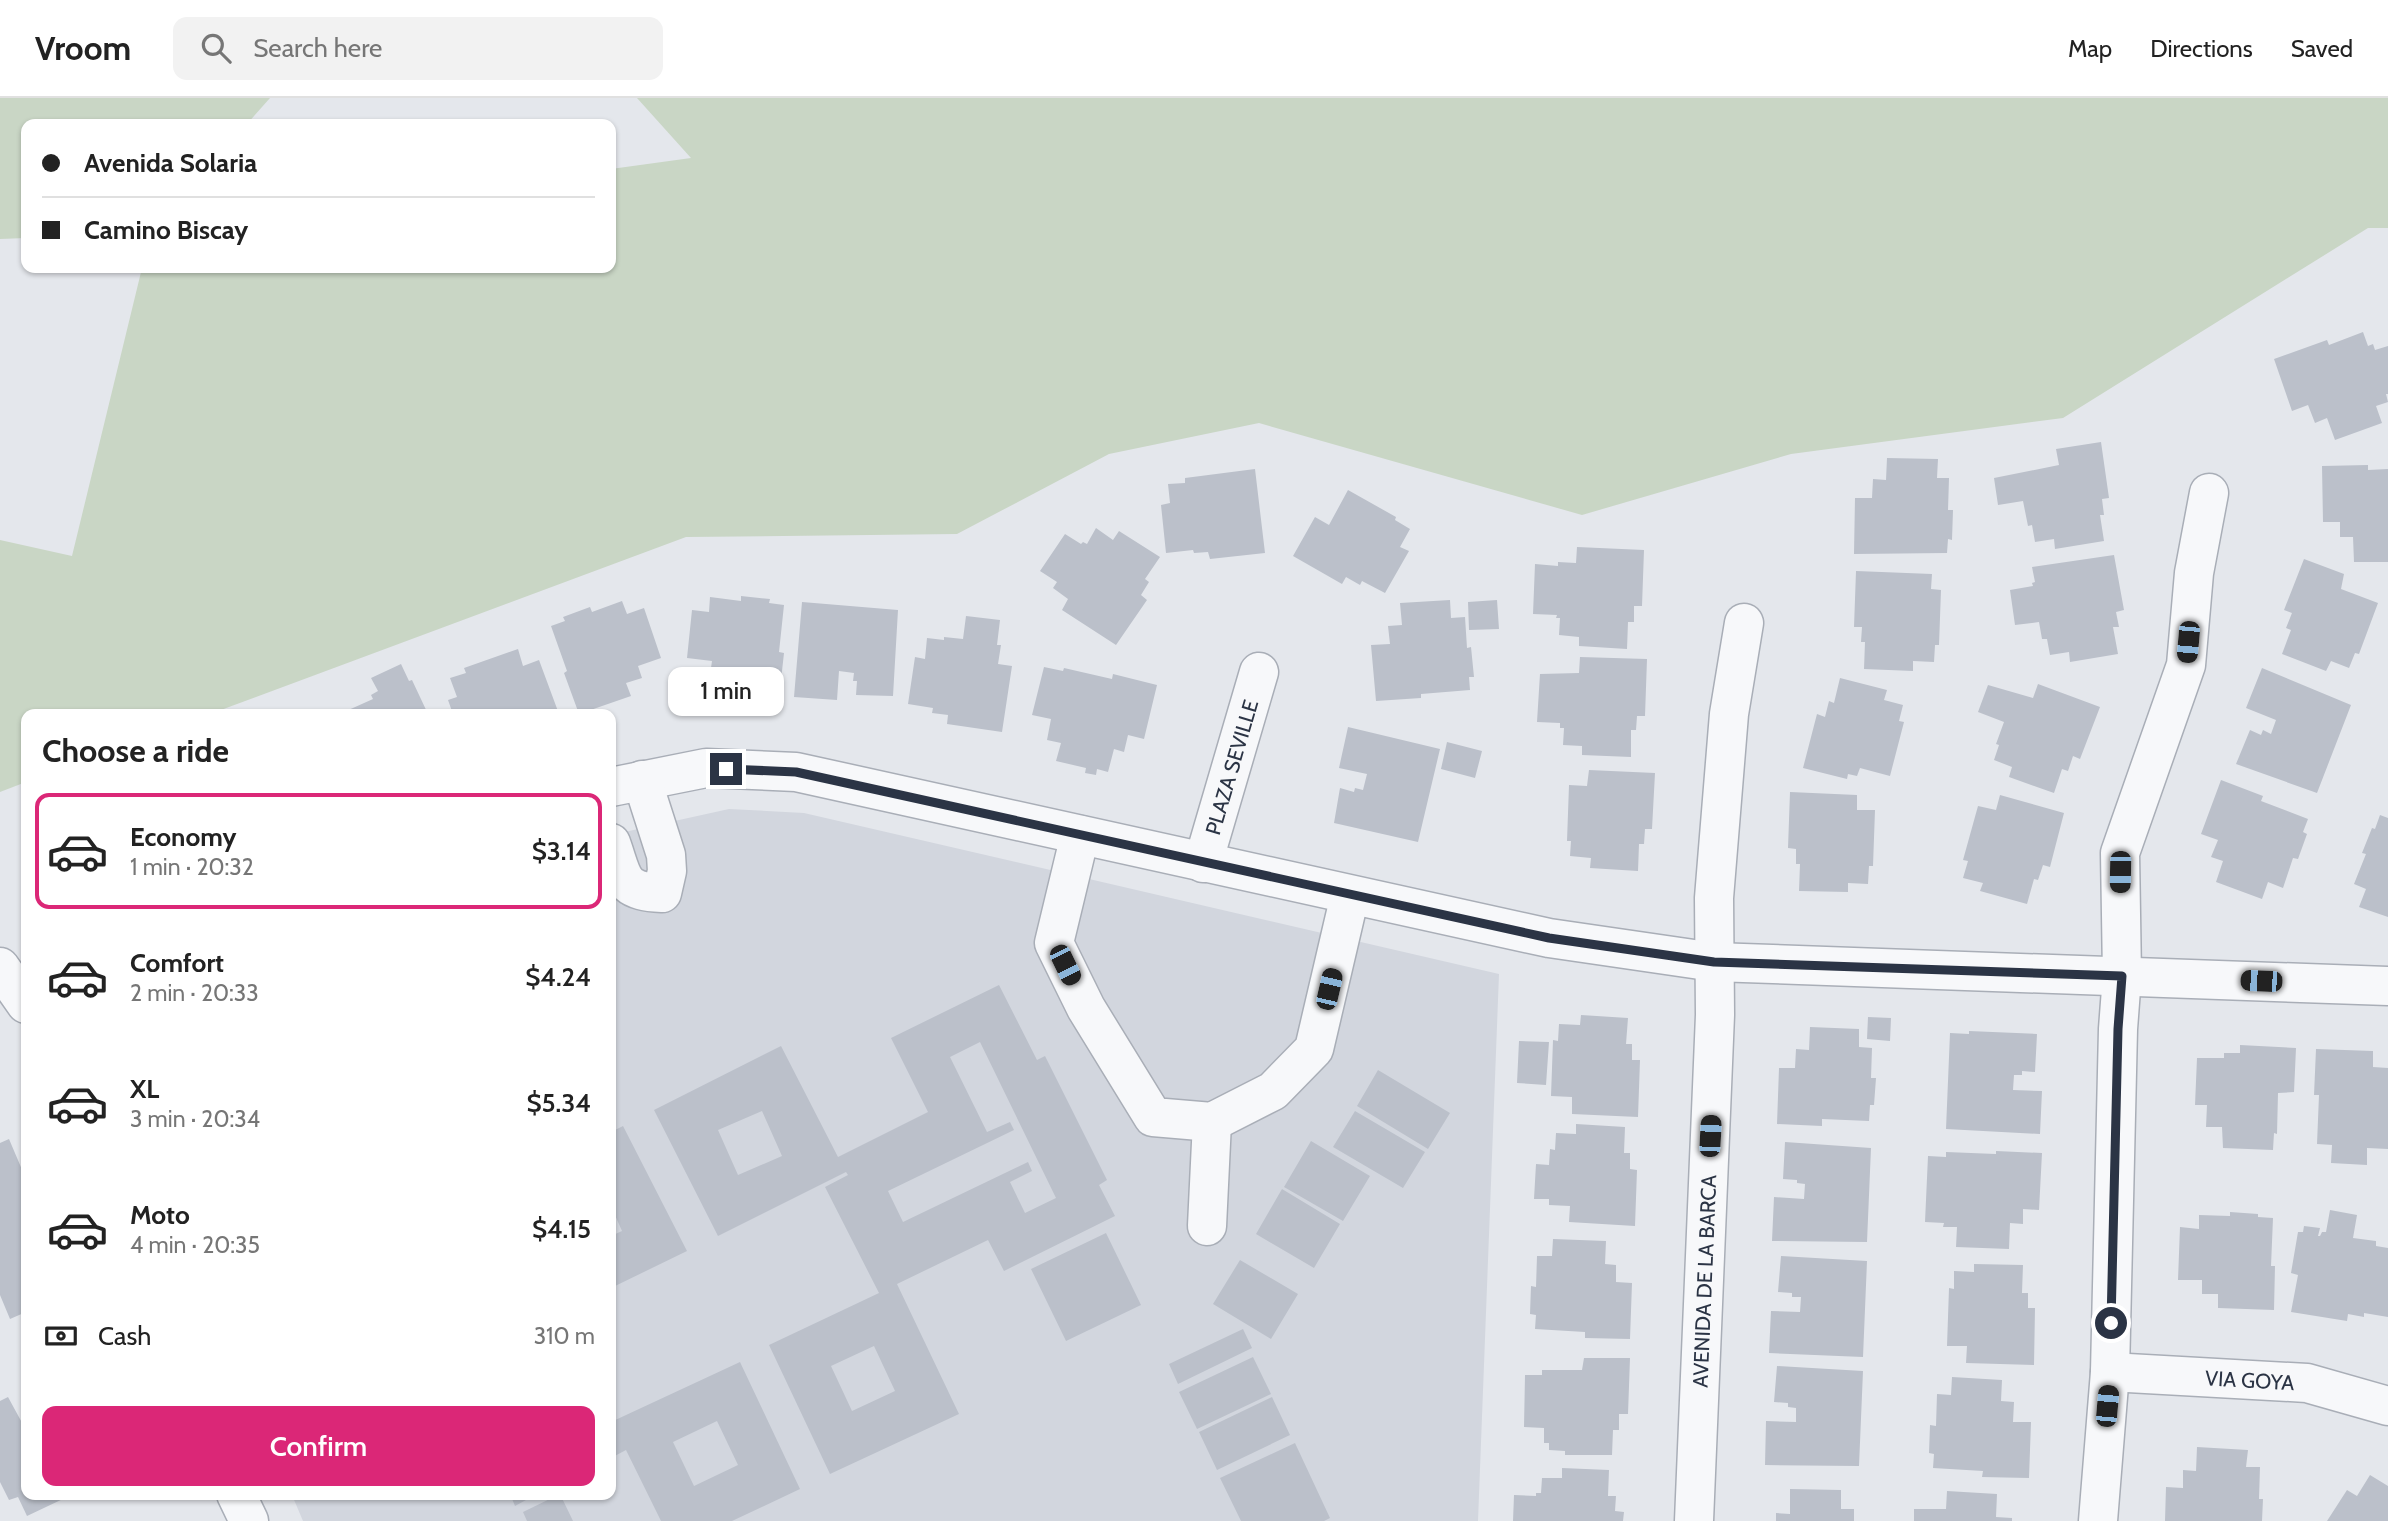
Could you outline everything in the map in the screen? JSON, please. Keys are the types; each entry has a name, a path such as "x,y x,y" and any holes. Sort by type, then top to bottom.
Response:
{"street":[{"path":"2098,1521 2110,1372 2118,1029 2122,976 2120,853 2186,665 2194,573 2209,493"},
{"name":"AVENIDA DE LA BARCA","path":"1694,1521 1715,1015 1714,898 1729,714 1744,624"},
{"name":"PLAZA SEVILLE","path":"1203,863 1259,672"},
{"path":"616,858 622,875 631,888 642,892 662,893 667,871 666,855 626,784 706,768 796,772 1549,938 1714,962 2388,986"},
{"path":"1080,835 1054,943 1086,1008 1153,1117 1212,1122 1273,1091 1314,1049 1350,895"},
{"path":"0,967 21,997"},
{"path":"1207,1226 1212,1122"},
{"name":"VIA GOYA","path":"2110,1372 2307,1384 2388,1406"}],"shaded area":[{"path":"729,809 804,813 1499,974 1478,1521 303,1521 294,1500 616,1500 616,834"}],"green space":[{"path":"0,98 270,98 251,119 21,119 21,238 0,239"},
{"path":"637,98 2388,98 2388,228 2368,228 2063,418 1791,454 1582,515 1259,423 1109,454 957,534 686,537 223,709 21,709 21,784 0,792 0,540 72,556 141,273 616,273 616,168 691,158"}],"building":[{"path":"2363,332 2368,346 2373,344 2375,350 2388,346 2388,402 2376,406 2382,423 2335,440 2327,418 2315,423 2308,405 2292,411 2274,359 2327,340 2329,345"},
{"path":"2101,442 2109,498 2102,499 2104,515 2100,515 2104,541 2055,549 2054,539 2035,542 2032,525 2028,526 2023,501 1998,505 1994,478 2059,465 2056,449"},
{"path":"1887,458 1938,459 1937,478 1949,478 1948,510 1953,510 1952,540 1948,539 1947,553 1854,554 1855,498 1872,498 1873,479 1886,480"},
{"path":"2368,465 2368,470 2388,469 2388,562 2354,562 2353,537 2340,537 2340,522 2323,522 2322,466"},
{"path":"1255,469 1265,553 1210,559 1208,552 1194,553 1193,550 1166,553 1161,505 1170,503 1168,484 1185,483 1185,478"},
{"path":"1348,490 1396,517 1395,520 1410,529 1400,547 1409,551 1385,593 1362,581 1360,585 1346,577 1342,584 1293,556 1315,517 1329,525"},
{"path":"1096,528 1113,540 1119,531 1160,557 1145,579 1149,582 1141,595 1147,600 1116,645 1062,610 1068,599 1053,588 1057,582 1040,571 1065,534 1081,544 1087,544"},
{"path":"1577,547 1644,550 1642,606 1634,606 1634,622 1628,622 1627,649 1579,646 1579,637 1559,635 1560,618 1556,618 1557,615 1533,614 1535,564 1558,566 1558,562 1576,563"},
{"path":"2114,555 2124,610 2116,612 2119,627 2113,627 2118,654 2070,662 2069,652 2050,655 2047,639 2042,639 2039,622 2015,625 2010,590 2033,586 2032,583 2035,582 2032,567"},
{"path":"2304,559 2344,574 2341,589 2378,603 2359,654 2355,653 2349,668 2331,661 2326,671 2282,654 2291,630 2286,628 2292,613 2284,610"},
{"path":"1856,571 1932,574 1931,589 1941,590 1939,645 1935,645 1934,662 1913,661 1913,671 1864,669 1865,642 1861,642 1862,627 1854,627"},
{"path":"741,596 770,599 769,603 784,605 779,652 784,653 779,698 725,691 726,677 710,675 712,661 687,658 692,610 709,612 710,597 741,601"},
{"path":"1450,600 1451,618 1465,617 1467,648 1471,647 1474,677 1469,677 1470,690 1421,694 1421,698 1376,701 1371,645 1390,644 1388,626 1402,625 1400,603"},
{"path":"1497,600 1499,629 1469,630 1468,602"},
{"path":"622,601 627,614 644,608 661,658 638,666 642,678 626,683 631,696 593,709 577,709 551,626 565,621 563,617 590,607 592,612"},
{"path":"802,602 898,610 893,696 856,695 857,681 853,681 854,673 839,671 837,700 794,697"},
{"path":"966,616 1000,620 997,645 1001,645 998,664 1012,666 1002,732 947,724 948,715 932,713 933,708 908,704 915,657 925,659 927,638 963,639"},
{"path":"518,649 523,666 539,660 557,709 451,709 448,700 457,697 450,678 466,673 464,668"},
{"path":"1580,657 1647,659 1645,716 1637,716 1636,730 1631,730 1631,757 1582,755 1582,746 1563,745 1564,728 1560,728 1560,723 1537,722 1540,674 1579,673"},
{"path":"401,664 426,709 351,709 373,699 371,695 378,691 371,678"},
{"path":"1044,667 1063,671 1064,668 1112,679 1113,674 1157,685 1144,739 1128,735 1124,752 1114,749 1108,772 1097,769 1096,775 1085,773 1086,768 1056,761 1061,743 1047,740 1051,719 1032,715"},
{"path":"2262,668 2351,705 2317,793 2236,764 2250,730 2261,735 2263,730 2271,734 2276,720 2246,708"},
{"path":"1840,678 1887,690 1884,700 1903,705 1899,721 1904,722 1890,776 1860,768 1857,776 1848,774 1847,779 1803,768 1817,714 1825,717 1829,701 1834,703"},
{"path":"2038,684 2100,707 2080,759 2073,756 2068,771 2062,769 2054,793 2009,777 2012,767 1994,760 1999,745 1996,744 2004,722 1978,712 1988,685 2033,698"},
{"path":"1348,727 1440,749 1418,842 1334,823 1340,788 1354,792 1355,788 1363,790 1367,774 1339,768"},
{"path":"1447,742 1482,751 1475,778 1441,769"},
{"path":"1589,770 1655,773 1652,829 1645,829 1644,844 1639,844 1638,871 1590,868 1591,858 1570,856 1571,841 1567,841 1569,785 1587,786"},
{"path":"2221,780 2263,796 2261,801 2308,819 2303,832 2307,834 2298,859 2293,858 2283,888 2268,882 2262,899 2216,882 2223,861 2211,857 2218,840 2201,834"},
{"path":"1790,792 1857,795 1857,810 1875,810 1873,866 1869,866 1868,884 1848,883 1848,892 1799,891 1800,864 1796,864 1796,849 1788,848"},
{"path":"2000,795 2064,813 2050,867 2043,865 2038,880 2034,879 2027,904 1980,891 1983,883 1963,878 1968,861 1963,860 1978,806 1996,810"},
{"path":"2380,815 2388,818 2388,917 2359,907 2366,889 2354,884 2366,854 2362,853"},
{"path":"999,985 1037,1060 1045,1056 1107,1180 1099,1185 1115,1216 1004,1271 988,1240 897,1284 959,1414 830,1474 769,1345 879,1293 825,1187 848,1175 846,1172 718,1236 654,1110 781,1046 838,1157 928,1112 891,1038","holes":["980,1042 1056,1198 1025,1213 1010,1182 1032,1171 1028,1162 903,1222 888,1191 1014,1130 1010,1122 987,1132 950,1057","762,1111 782,1156 738,1175 718,1130","874,1346 895,1391 852,1411 831,1366"]},
{"path":"1581,1015 1628,1018 1626,1044 1632,1044 1632,1060 1640,1060 1638,1117 1572,1114 1572,1097 1551,1096 1553,1040 1558,1041 1559,1024 1580,1025"},
{"path":"1868,1017 1891,1018 1890,1041 1867,1039"},
{"path":"1810,1027 1859,1029 1859,1047 1872,1048 1871,1078 1876,1078 1874,1105 1870,1105 1869,1121 1822,1119 1822,1126 1777,1124 1779,1068 1795,1068 1796,1049 1809,1050"},
{"path":"1969,1031 2037,1034 2035,1072 2022,1071 2022,1075 2014,1075 2013,1090 2042,1091 2040,1134 1946,1129 1950,1033 1969,1034"},
{"path":"1519,1041 1549,1042 1546,1085 1517,1083"},
{"path":"2240,1045 2296,1048 2294,1092 2278,1093 2277,1134 2274,1133 2273,1150 2223,1148 2222,1127 2206,1127 2207,1105 2195,1105 2197,1058 2224,1058 2224,1053 2240,1053"},
{"path":"2316,1049 2373,1051 2373,1067 2388,1068 2388,1149 2367,1148 2367,1165 2331,1163 2332,1145 2317,1144 2319,1095 2314,1095"},
{"path":"1378,1070 1450,1113 1428,1149 1357,1106"},
{"path":"1355,1111 1425,1152 1403,1188 1333,1147"},
{"path":"1576,1124 1625,1127 1624,1153 1630,1153 1630,1169 1637,1170 1635,1226 1569,1222 1570,1206 1549,1205 1549,1199 1534,1199 1536,1164 1549,1165 1550,1149 1555,1150 1556,1133 1576,1134"},
{"path":"623,1126 687,1251 616,1286 616,1234 622,1231 616,1217 616,1130"},
{"path":"9,1139 21,1167 21,1314 10,1319 0,1295 0,1143"},
{"path":"1311,1141 1370,1176 1343,1221 1284,1187"},
{"path":"1785,1142 1871,1148 1867,1242 1772,1241 1774,1197 1804,1199 1805,1184 1797,1183 1797,1180 1783,1179"},
{"path":"1996,1151 2042,1153 2039,1210 2023,1209 2023,1224 2010,1223 2009,1249 1956,1247 1957,1227 1943,1227 1944,1223 1925,1222 1928,1156 1946,1157 1946,1152 1996,1154"},
{"path":"1282,1189 1340,1224 1314,1268 1256,1234"},
{"path":"2330,1210 2357,1215 2353,1238 2376,1241 2376,1246 2388,1248 2388,1317 2364,1313 2364,1317 2348,1314 2347,1321 2291,1312 2298,1275 2291,1273 2298,1232 2303,1232 2304,1226 2320,1228 2318,1236 2326,1232"},
{"path":"2230,1212 2273,1218 2271,1266 2275,1266 2274,1310 2218,1308 2218,1294 2202,1294 2202,1280 2178,1280 2180,1227 2199,1229 2199,1215 2230,1216"},
{"path":"1106,1233 1141,1305 1066,1341 1031,1269"},
{"path":"1553,1239 1606,1241 1605,1264 1616,1265 1616,1282 1632,1283 1630,1339 1585,1338 1585,1332 1535,1329 1536,1315 1530,1314 1531,1286 1536,1287 1537,1256 1552,1256"},
{"path":"1781,1256 1867,1261 1863,1357 1769,1353 1771,1311 1800,1312 1801,1297 1778,1292"},
{"path":"1240,1260 1298,1294 1271,1339 1213,1304"},
{"path":"1974,1264 2023,1265 2022,1293 2028,1293 2028,1308 2035,1308 2034,1365 1966,1363 1967,1346 1947,1346 1949,1288 1954,1289 1954,1271 1974,1272"},
{"path":"1243,1329 1252,1348 1178,1384 1169,1364"},
{"path":"1253,1357 1271,1394 1197,1429 1179,1392"},
{"path":"1584,1358 1630,1358 1628,1414 1619,1414 1619,1430 1613,1430 1612,1455 1565,1455 1565,1451 1549,1450 1549,1443 1544,1443 1544,1428 1524,1427 1525,1375 1542,1375 1542,1370 1582,1370"},
{"path":"740,1362 800,1489 732,1521 661,1521 626,1450 616,1455 616,1420","holes":["717,1421 738,1465 694,1486 673,1442"]},
{"path":"1777,1366 1863,1371 1859,1466 1765,1465 1766,1421 1796,1422 1796,1408 1788,1407 1788,1403 1774,1402"},
{"path":"1952,1377 2002,1380 2001,1401 2014,1402 2013,1422 2031,1422 2029,1478 1982,1477 1983,1471 1933,1468 1934,1454 1929,1453 1930,1425 1936,1426 1937,1394 1951,1395"},
{"path":"8,1397 21,1421 21,1500 61,1500 27,1516 18,1497 9,1500 0,1482 0,1401"},
{"path":"1272,1397 1290,1435 1217,1470 1199,1432"},
{"path":"1295,1443 1330,1518 1324,1521 1241,1521 1220,1478"},
{"path":"2197,1447 2248,1450 2246,1467 2260,1467 2259,1499 2263,1499 2262,1521 2165,1521 2166,1487 2183,1488 2183,1470 2196,1471"},
{"path":"1562,1468 1609,1470 1608,1496 1616,1496 1615,1511 1624,1512 1623,1521 1513,1521 1514,1495 1536,1496 1536,1493 1541,1493 1542,1478 1562,1478"},
{"path":"2370,1475 2388,1486 2388,1521 2327,1521 2347,1490 2357,1496"},
{"path":"1790,1489 1841,1490 1841,1509 1854,1509 1854,1521 1776,1521 1776,1513 1790,1514"},
{"path":"1947,1491 1997,1494 1996,1517 2012,1518 2012,1521 1914,1521 1914,1509 1946,1509"},
{"path":"512,1500 526,1500 515,1506"},
{"path":"548,1500 563,1500 573,1521 527,1521 523,1512"}],"route":[{"path":"726,769 796,772 1549,938 1714,962 2122,976 2118,1029 2111,1323"}]}
